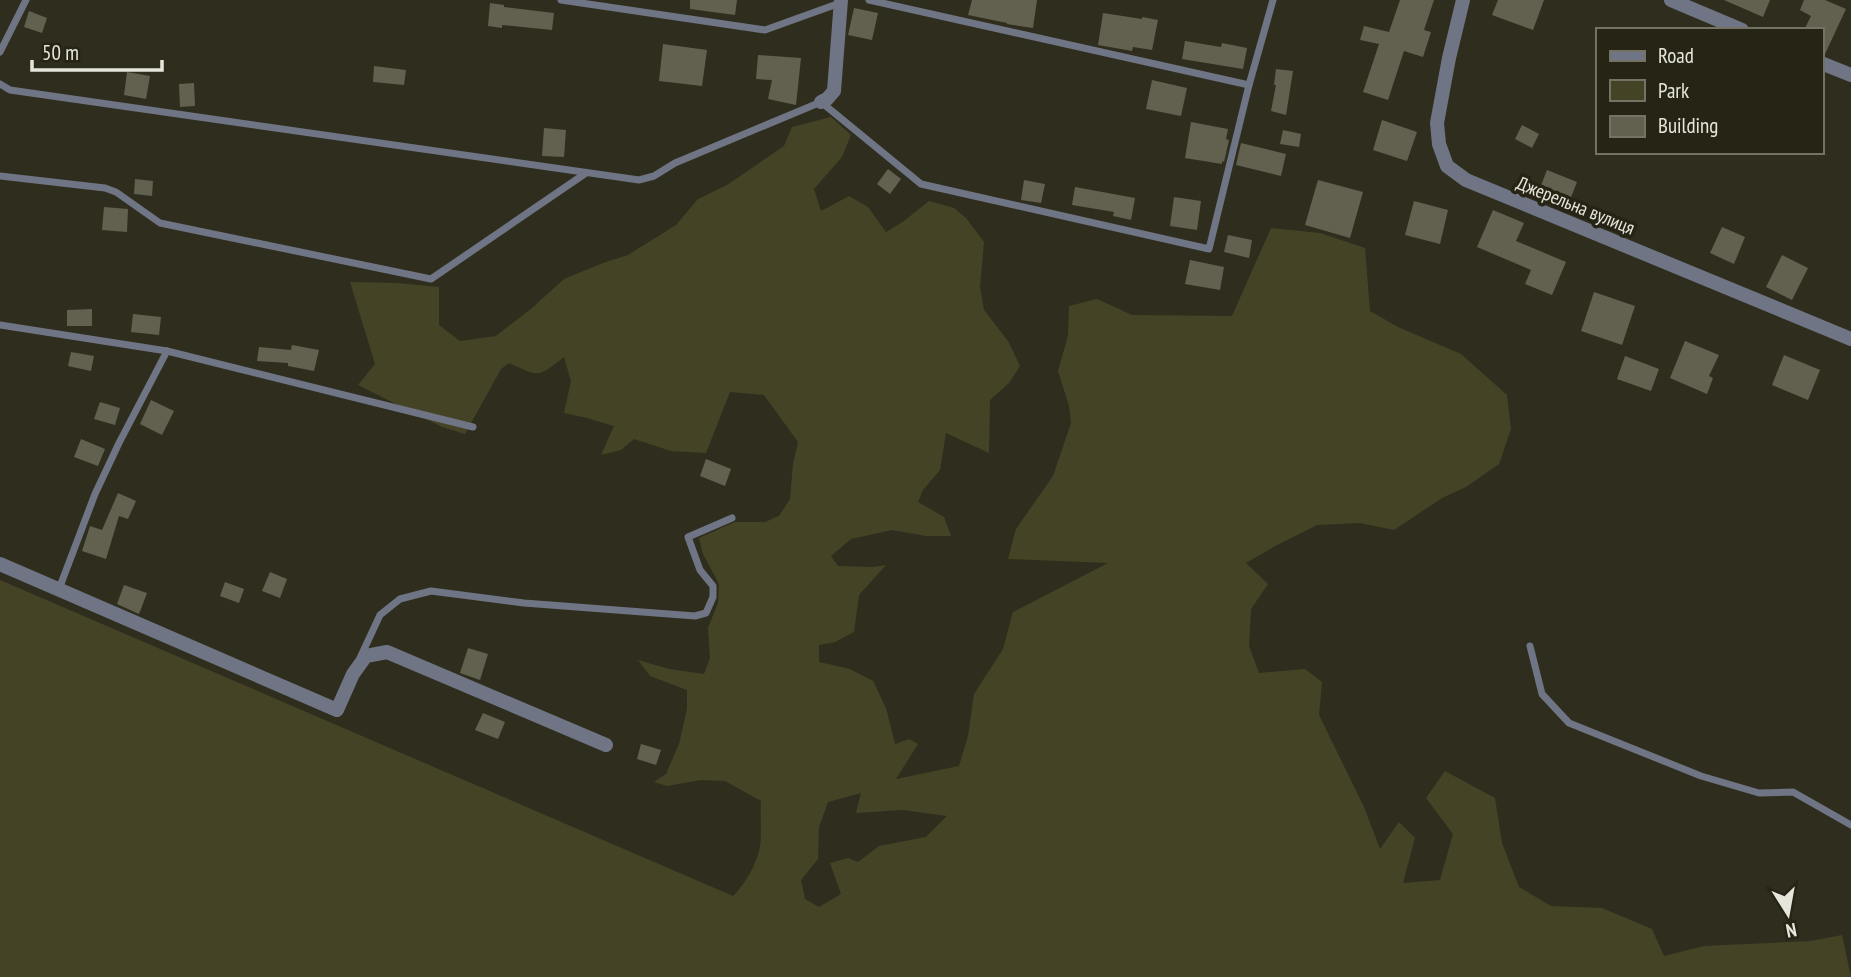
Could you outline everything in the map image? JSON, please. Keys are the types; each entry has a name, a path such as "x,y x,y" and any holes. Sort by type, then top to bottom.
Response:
{"street":[{"name":"Джерельна вулиця","path":"1463,0 1437,123 1439,144 1447,166 1466,180 1851,339"},
{"path":"1671,0 1737,28"},
{"path":"821,102 834,91 841,1"},
{"path":"1823,64 1851,75"},
{"path":"0,564 337,710 353,674 366,656 387,652 606,745"}],"lane":[{"path":"0,52 26,0"},
{"path":"561,0 765,30 841,1"},
{"path":"869,0 1249,85"},
{"path":"0,84 10,90 639,180 654,176 675,163 821,102 921,184 1209,249 1273,0"},
{"path":"0,176 105,188 116,192 160,223 431,279 587,172"},
{"path":"0,325 167,351 473,427"},
{"path":"59,590 95,494 167,351"},
{"path":"353,674 380,615 400,599 431,591 524,603 695,616 706,613 713,597 713,586 701,570 688,537 732,518"},
{"path":"1530,646 1542,694 1569,723 1701,776 1759,793 1793,792 1851,825"}],"green space":[{"path":"831,117 851,135 842,157 814,189 821,211 849,196 868,207 886,232 929,201 954,208 966,218 984,242 980,287 984,310 1008,341 1020,366 1009,383 990,400 989,453 946,433 940,470 923,490 918,502 944,517 951,536 926,536 892,530 851,539 831,556 838,566 886,565 859,595 854,632 835,642 819,645 819,662 850,669 873,681 886,708 895,744 909,739 918,744 896,779 959,766 968,736 974,694 1003,649 1013,612 1108,563 1008,559 1016,529 1053,476 1071,423 1069,406 1058,371 1068,336 1069,306 1097,299 1132,315 1232,316 1271,228 1320,233 1365,248 1370,311 1398,327 1461,354 1507,395 1511,429 1499,464 1466,487 1442,498 1394,530 1360,523 1317,525 1246,563 1268,584 1251,609 1249,646 1259,673 1305,669 1322,682 1319,715 1364,807 1380,849 1399,822 1415,838 1403,883 1440,880 1453,834 1426,798 1445,771 1495,798 1502,843 1519,887 1551,906 1602,908 1652,929 1664,956 1704,946 1811,941 1842,935 1851,977 0,977 0,580 733,896 750,873 758,854 761,841 761,801 725,781 701,780 667,786 654,782 666,774 679,744 687,709 687,690 650,676 638,660 669,669 704,674 710,658 708,628 718,603 719,584 703,554 699,538 735,522 765,522 779,516 790,499 798,442 764,395 730,392 706,453 671,451 634,439 621,450 601,455 614,426 564,413 571,381 564,357 538,373 509,363 501,369 465,434 442,427 358,385 375,364 350,282 439,287 439,325 460,341 496,336 564,279 628,255 676,225 698,199 727,185 784,146 792,127","holes":["861,793 856,813 903,810 947,816 926,837 879,846 858,862 848,858 830,863 841,894 819,907 805,899 801,880 818,859 819,827 828,802"]}],"building":[{"path":"690,0 737,0 735,15 690,9"},
{"path":"972,0 1037,0 1033,28 968,15"},
{"path":"1400,0 1434,0 1424,30 1431,32 1423,57 1404,51 1388,100 1363,92 1379,44 1360,40 1364,26 1389,32"},
{"path":"1498,0 1544,0 1533,30 1492,15"},
{"path":"1724,0 1770,0 1763,17"},
{"path":"1804,0 1825,0 1846,9 1825,54 1823,28 1805,28 1811,16 1800,10"},
{"path":"490,3 554,13 552,30 488,26"},
{"path":"854,8 878,13 872,40 848,35"},
{"path":"29,11 47,18 42,33 24,27"},
{"path":"1103,13 1158,20 1152,50 1133,47 1132,51 1098,45"},
{"path":"1185,41 1221,47 1222,43 1247,48 1243,69 1182,59"},
{"path":"663,44 707,50 702,86 659,81"},
{"path":"758,55 801,58 796,105 768,99 772,80 756,79"},
{"path":"374,66 406,70 404,85 373,82"},
{"path":"1276,69 1293,71 1286,115 1271,111"},
{"path":"127,72 150,76 146,99 124,95"},
{"path":"1152,80 1187,88 1181,116 1146,109"},
{"path":"194,83 195,106 180,107 179,84"},
{"path":"1382,120 1417,132 1407,161 1373,150"},
{"path":"1191,122 1228,129 1226,139 1229,140 1222,164 1185,158"},
{"path":"1522,125 1539,134 1532,148 1515,139"},
{"path":"544,128 566,130 564,157 542,156"},
{"path":"1283,130 1301,134 1299,147 1280,144"},
{"path":"1241,143 1286,154 1281,176 1236,165"},
{"path":"888,169 901,179 890,194 877,184"},
{"path":"1547,170 1577,182 1568,205 1538,193"},
{"path":"135,179 153,181 152,196 134,194"},
{"path":"1024,180 1045,184 1041,203 1021,200"},
{"path":"1318,180 1363,192 1350,238 1305,225"},
{"path":"1075,187 1135,198 1131,220 1113,216 1114,212 1072,205"},
{"path":"1174,197 1201,201 1197,230 1170,226"},
{"path":"1414,201 1448,210 1440,244 1405,235"},
{"path":"104,207 128,209 127,232 102,230"},
{"path":"1493,210 1524,223 1516,241 1566,262 1552,295 1525,284 1531,270 1477,247"},
{"path":"1722,227 1745,237 1734,264 1710,253"},
{"path":"1228,235 1252,240 1249,258 1224,252"},
{"path":"1782,255 1808,268 1792,300 1766,287"},
{"path":"1190,260 1224,267 1220,290 1185,284"},
{"path":"1594,292 1635,306 1622,345 1581,331"},
{"path":"92,309 92,326 67,326 67,310"},
{"path":"133,314 161,317 159,335 131,332"},
{"path":"1685,341 1719,355 1709,376 1713,378 1707,394 1670,378"},
{"path":"292,345 319,350 314,371 288,366 288,363 257,361 259,347 291,350"},
{"path":"71,352 94,356 91,371 68,366"},
{"path":"1784,355 1820,370 1808,400 1772,385"},
{"path":"1625,356 1659,369 1651,391 1617,379"},
{"path":"151,400 174,411 162,435 140,424"},
{"path":"100,402 120,408 115,425 94,419"},
{"path":"81,439 105,449 98,466 74,457"},
{"path":"706,459 731,469 725,486 700,476"},
{"path":"118,493 136,501 128,519 119,516 106,559 82,551 90,526 102,530"},
{"path":"270,572 287,579 280,598 262,591"},
{"path":"225,582 244,589 239,603 220,596"},
{"path":"124,585 147,593 139,614 117,604"},
{"path":"468,648 488,654 480,680 460,673"},
{"path":"483,713 505,722 498,739 475,730"},
{"path":"641,744 661,750 656,765 637,759"}]}
